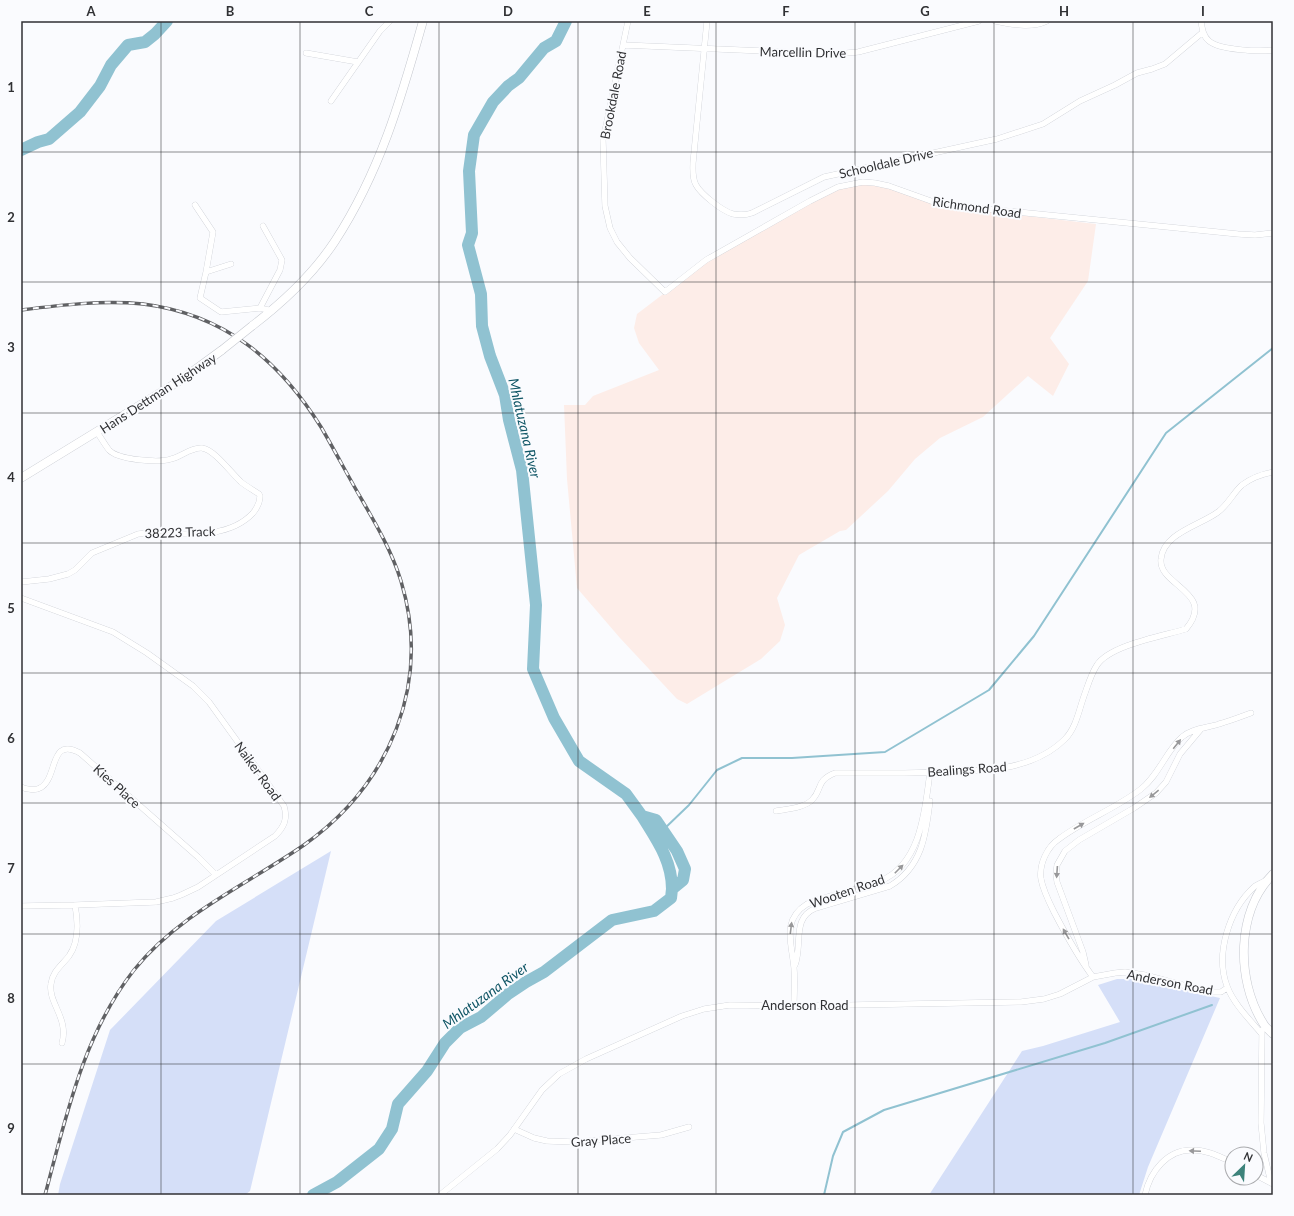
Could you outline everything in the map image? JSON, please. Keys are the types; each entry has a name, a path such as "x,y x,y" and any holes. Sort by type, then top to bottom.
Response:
{"street":[{"path":"331,101 380,31 390,21"},
{"name":"Hans Dettman Highway","path":"21,478 181,380 272,311 294,290 334,242 372,175 400,100 423,21"},
{"name":"Brookdale Road","path":"628,21 605,127 604,177 606,212 610,228 617,242 630,258 665,292"},
{"name":"Schooldale Drive","path":"707,21 693,163 693,178 696,185 702,192 732,214 752,213 824,177 997,139 1043,124 1080,101 1137,73 1165,64 1203,32"},
{"name":"Marcellin Drive","path":"623,45 840,54 858,52 979,21"},
{"path":"995,21 1021,25 1036,24 1047,21"},
{"path":"1201,21 1203,32 1210,42 1221,47 1260,51 1273,50"},
{"path":"306,53 358,62"},
{"name":"Richmond Road","path":"665,292 706,260 810,200 838,187 863,182 889,186 947,205 1238,234 1255,235 1273,233"},
{"path":"195,205 213,232 200,298 221,312 260,308 272,311"},
{"path":"260,308 280,270 282,260 263,226"},
{"path":"206,272 231,264"},
{"name":"38223 Track","path":"21,582 49,579 68,574 75,570 92,553 138,534 209,533 227,529 249,517 260,500 259,494 242,482 218,458 206,449 195,449 170,460 162,461 126,458 109,450 97,432"},
{"name":"Bealings Road","path":"776,811 797,807 812,800 825,778 835,773 932,772 1008,767 1040,756 1064,740 1071,731 1091,677 1098,664 1103,659 1119,649 1186,629 1190,624 1195,611 1195,606 1191,598 1166,574 1162,567 1162,553 1171,540 1218,512 1242,485 1252,478 1265,473 1273,472"},
{"name":"Naiker Road","path":"21,598 113,632 147,653 193,686 209,702 284,806 286,813 286,819 281,830 275,836 182,896 164,900 75,905 21,906"},
{"path":"1093,977 1062,927 1043,888 1041,869 1045,856 1057,840 1142,788 1182,737 1188,733 1218,725 1251,713"},
{"path":"1086,967 1083,952 1057,882 1056,874 1060,858 1065,851 1079,840 1156,793 1166,782 1180,754 1201,729"},
{"name":"Kies Place","path":"21,787 34,789 40,788 48,778 59,753 63,749 74,749 198,857 216,875"},
{"name":"Wooten Road","path":"794,967 798,949 801,921 806,914 816,908 890,886 905,875 914,864 921,848 926,827 932,772"},
{"name":"Wooten Road","path":"794,1006 794,967 790,929 793,917 797,912 812,902 872,884 887,878 899,869 907,860 915,844 921,825 932,772"},
{"path":"1262,1033 1245,1016 1227,988 1222,962 1227,933 1235,911 1255,886 1270,876"},
{"path":"1270,876 1256,897 1249,916 1245,933 1244,950 1248,984 1254,1004 1263,1024 1273,1034"},
{"path":"62,1043 64,1031 63,1025 50,986 55,973 71,952 74,945 77,918 75,905"},
{"name":"Anderson Road","path":"440,1195 497,1149 542,1090 559,1074 586,1059 682,1016 704,1008 730,1005 794,1006 1026,1002 1044,999 1060,994 1093,977 1125,972 1145,975 1209,992 1221,992 1227,988"},
{"path":"1263,1024 1261,1123 1264,1153 1272,1183"},
{"name":"Gray Place","path":"514,1128 534,1138 547,1141 568,1142 661,1135 689,1127"},
{"path":"1145,1195 1156,1170 1163,1161 1174,1153 1194,1150 1224,1158"}],"shaded area":[{"path":"849,184 874,184 948,207 1096,224 1088,281 1050,338 1069,364 1053,396 1028,376 983,417 940,438 915,459 888,491 846,530 840,531 799,555 777,598 785,625 780,641 761,659 687,704 677,699 620,638 577,588 567,479 564,405 585,405 593,396 659,370 639,343 634,328 637,314 696,269 810,201"},
{"path":"331,851 250,1191 245,1195 58,1195 60,1184 110,1030 216,921"},
{"path":"1117,979 1132,979 1220,998 1148,1167 1139,1195 929,1195 1022,1051 1120,1022 1098,985"}],"waterway":[{"path":"21,150 38,142 49,139 80,112 100,86 111,65 128,45 145,42 167,21"},
{"name":"Mhlatuzana River","path":"313,1195 337,1182 379,1149 392,1129 398,1104 427,1071 445,1043 460,1028 481,1017 508,994 544,972 612,920 654,911 671,898 672,889 683,880 685,869 677,851 656,820 642,816 626,794 579,761 554,718 533,669 536,605 522,470 509,420 505,395 490,356 482,326 481,294 468,245 472,233 469,171 474,135 493,102 508,86 519,78 544,48 556,41 566,21"},
{"path":"663,830 689,805 717,770 742,758 792,758 885,752 989,690 1034,636 1166,433 1273,348"},
{"name":"Mhlatuzana River","path":"642,816 658,842 666,859 672,889"},
{"path":"824,1195 833,1156 843,1132 884,1110 1105,1043 1212,1005"}],"railway":[{"path":"21,310 97,303 143,304 172,309 199,318 224,330 247,344 268,361 305,403 321,427 389,549 401,581 409,619 411,657 407,694 396,729 381,762 360,792 334,820 304,845 192,916 171,932 134,970 116,995 89,1049 78,1078 45,1195"}]}
